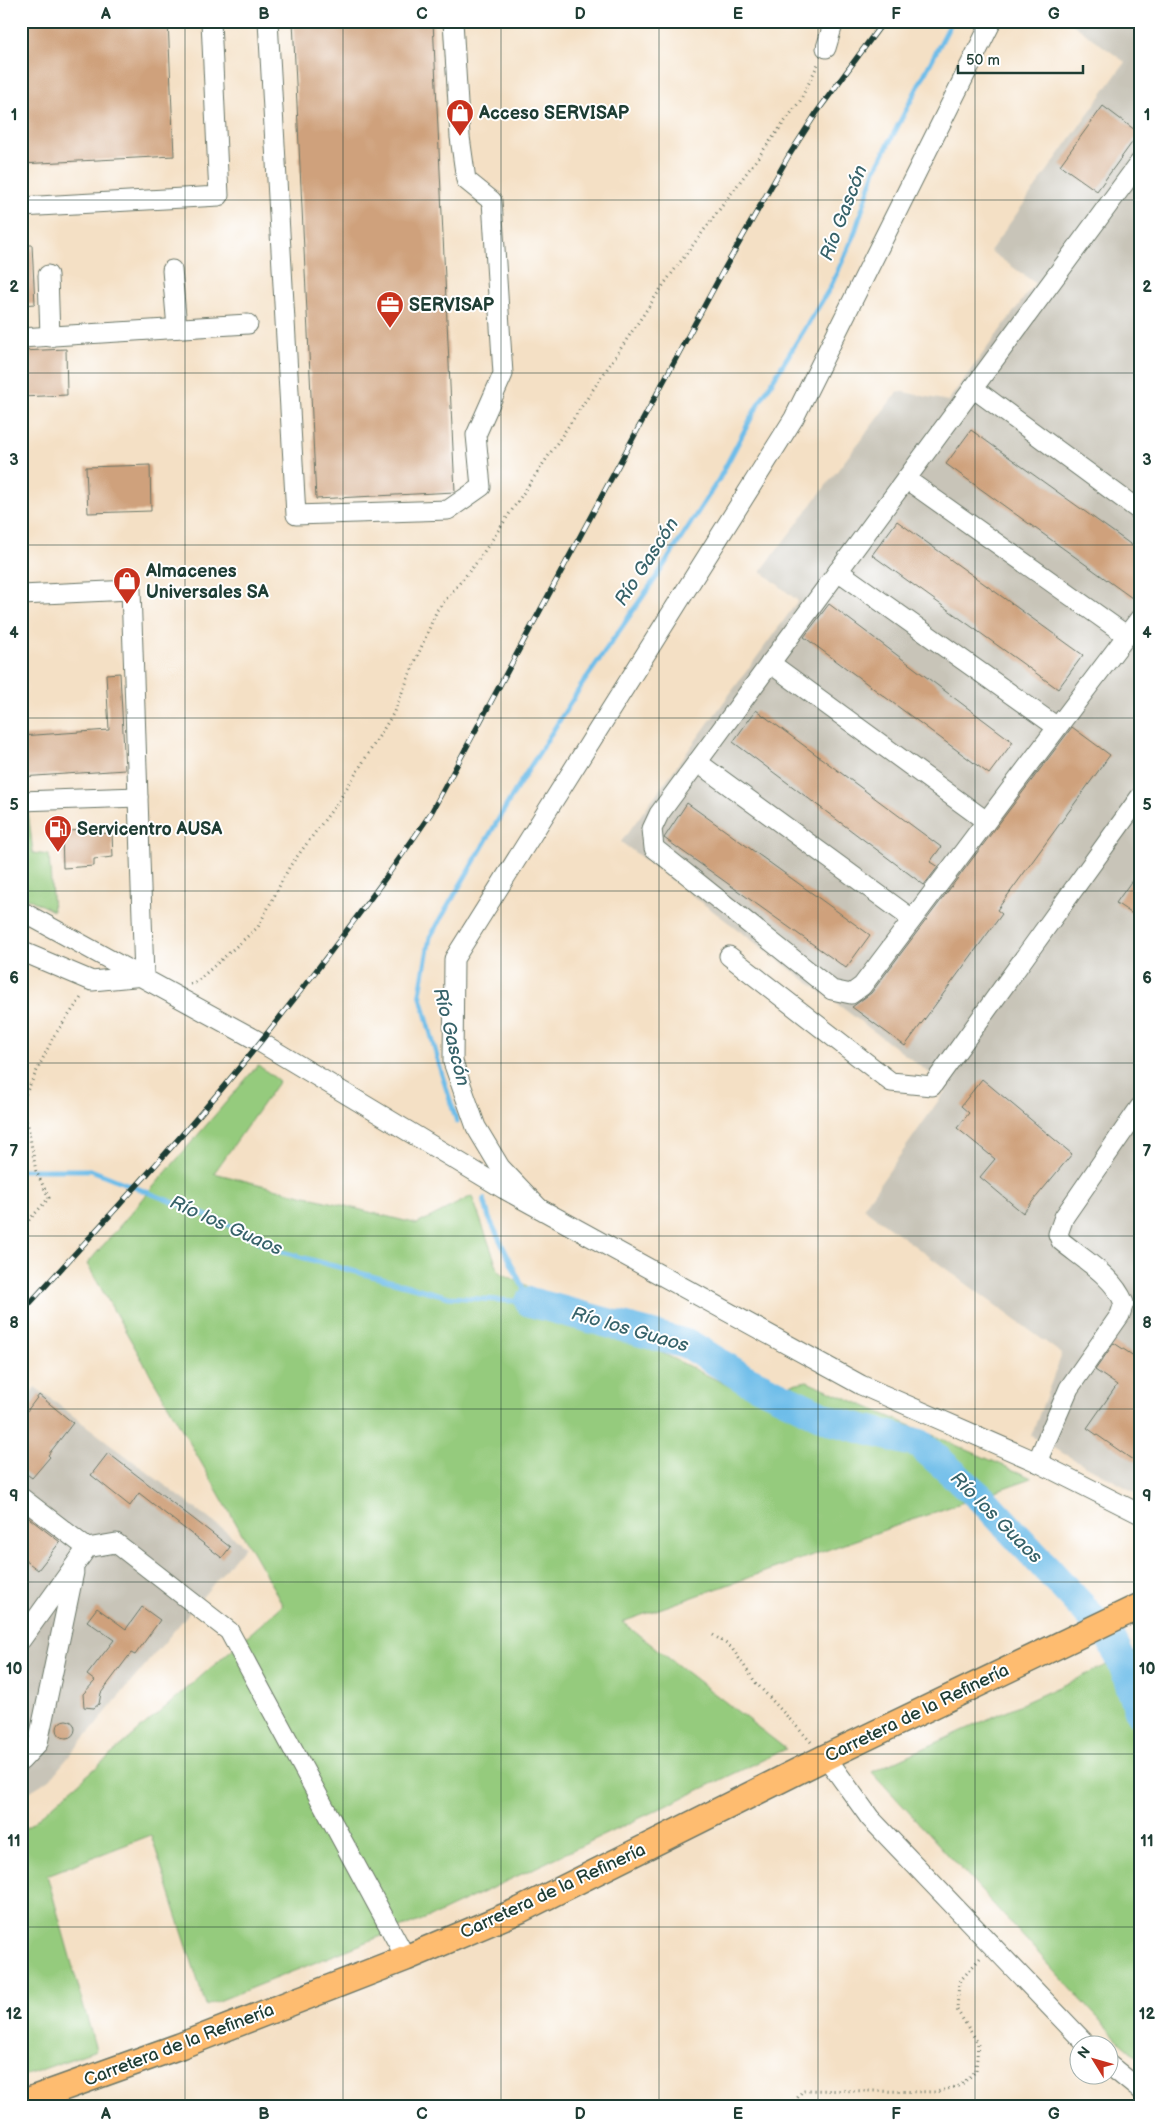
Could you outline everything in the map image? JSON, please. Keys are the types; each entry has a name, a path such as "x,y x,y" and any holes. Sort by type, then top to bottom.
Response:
{"main road":[{"name":"Carretera de la Refinería","path":"21,2103 180,2046 406,1958 520,1910 826,1757 1138,1607"}],"street":[{"path":"21,207 219,196 211,21"},
{"path":"268,21 296,515 448,510 481,487 476,435 503,374 492,201 466,180 460,137 453,21"},
{"path":"826,48 834,21"},
{"path":"539,1208 500,1167 476,1127 453,1062 454,959 794,418 992,21"},
{"path":"1140,162 659,814 652,829 654,848 832,990 851,994 862,986 1140,618"},
{"path":"172,270 177,328"},
{"path":"48,275 50,337"},
{"path":"21,338 248,324"},
{"path":"974,388 1140,511"},
{"path":"906,479 1126,635"},
{"path":"838,571 1057,727"},
{"path":"21,595 131,590 144,976"},
{"path":"770,663 986,822"},
{"path":"697,762 912,919"},
{"path":"21,801 138,797"},
{"path":"729,956 891,1082 932,1086 1140,797"},
{"path":"21,911 144,976 260,1042 496,1184 861,1384 1037,1462 1140,1514"},
{"path":"21,951 92,981 144,976"},
{"path":"1037,1462 1069,1388 1120,1316 1124,1303 1120,1293 1101,1273 1061,1242 1058,1234 1064,1217 1140,1107"},
{"path":"22,1498 82,1556"},
{"path":"23,1632 82,1556 116,1543 228,1631 406,1958"},
{"path":"21,1760 38,1743 82,1556"},
{"path":"826,1757 870,1818 1076,2034"},
{"path":"1118,2072 1140,2090"}],"path":[{"path":"168,990 195,983 258,927 290,866 338,802 393,714 437,610 477,562 664,284 800,101 826,48"},
{"path":"21,1103 54,1036 92,981"},
{"path":"21,1107 28,1126 36,1171 49,1198 21,1229"},
{"path":"712,1634 731,1647 756,1683 826,1757"},
{"path":"792,2106 803,2090 937,2092 961,2085 976,2071 978,2043 957,2010 960,1982 991,1945"}],"shaded area":[{"path":"1072,21 1140,21 1140,1495 1031,1436 1062,1354 863,1208 948,1087 621,842 798,601 761,571 898,391 948,401 1035,283 990,251 1125,62 1071,23"},
{"path":"35,1387 245,1546 50,1779 21,1797 21,1405"}],"green space":[{"path":"21,811 28,811 33,853 49,855 53,911 21,895"},
{"path":"258,1065 279,1081 214,1173 417,1224 472,1196 499,1272 745,1394 807,1381 1032,1478 622,1622 786,1749 437,1914 206,2006 151,1835 47,1875 96,2050 21,2077 21,1830 29,1826 283,1605 87,1264"},
{"path":"1140,1650 1140,2059 1119,2041 1118,2034 1113,2034 872,1772"}],"building":[{"path":"21,21 168,21 174,156 21,164"},
{"path":"293,21 433,21 455,492 316,499"},
{"path":"1103,106 1139,133 1097,191 1060,165"},
{"path":"21,245 32,245 35,304 21,305"},
{"path":"66,349 67,395 21,397 21,351"},
{"path":"971,430 1140,551 1140,587 1132,598 946,464"},
{"path":"150,465 151,511 88,513 86,467"},
{"path":"897,521 1083,655 1058,689 872,555"},
{"path":"829,604 1013,742 989,774 804,637"},
{"path":"120,673 125,770 21,777 21,736 109,730 106,674"},
{"path":"756,710 941,847 930,862 938,867 924,885 733,742"},
{"path":"1072,727 1110,755 997,910 1002,914 905,1046 852,1007 871,993"},
{"path":"687,803 870,935 846,968 664,838"},
{"path":"93,830 93,834 112,833 113,857 94,859 94,866 63,868 62,831"},
{"path":"1140,869 1140,919 1116,903"},
{"path":"982,1079 1072,1154 1023,1213 980,1177 995,1159 957,1128 969,1113 961,1106"},
{"path":"1114,1343 1140,1360 1140,1465 1087,1428 1117,1385 1095,1370"},
{"path":"39,1395 73,1423 48,1455 50,1457 32,1478 21,1470 21,1419"},
{"path":"108,1453 230,1547 222,1558 139,1493 130,1506 91,1475"},
{"path":"21,1512 60,1542 38,1570 21,1557"},
{"path":"142,1607 160,1620 135,1655 131,1653 101,1693 99,1704 94,1708 84,1707 83,1694 95,1681 87,1675 114,1640 87,1621 97,1608 126,1629"},
{"path":"66,1720 72,1723 75,1729 72,1735 66,1738 60,1735 57,1729 60,1723"}],"waterway":[{"name":"Río Gascón","path":"457,1122 441,1072 420,993 430,937 515,791 583,683 657,576 719,479 759,403 830,288 853,238 875,170 952,21"},
{"name":"Río los Guaos","path":"21,1170 91,1170 223,1222 275,1250 449,1297 530,1302 489,1218 484,1199"},
{"name":"Río los Guaos","path":"530,1302 690,1345 745,1379 833,1421 920,1444 984,1501 1110,1637 1123,1664 1140,1713"}],"railway":[{"path":"21,1313 232,1076 348,928 431,813 722,273 788,157 817,112 884,21"}],"place":[{"name":"Acceso SERVISAP","path":"460,137"},
{"name":"SERVISAP","path":"390,329"},
{"name":"Almacenes Universales SA","path":"127,605"},
{"name":"Servicentro AUSA","path":"58,853"}]}
